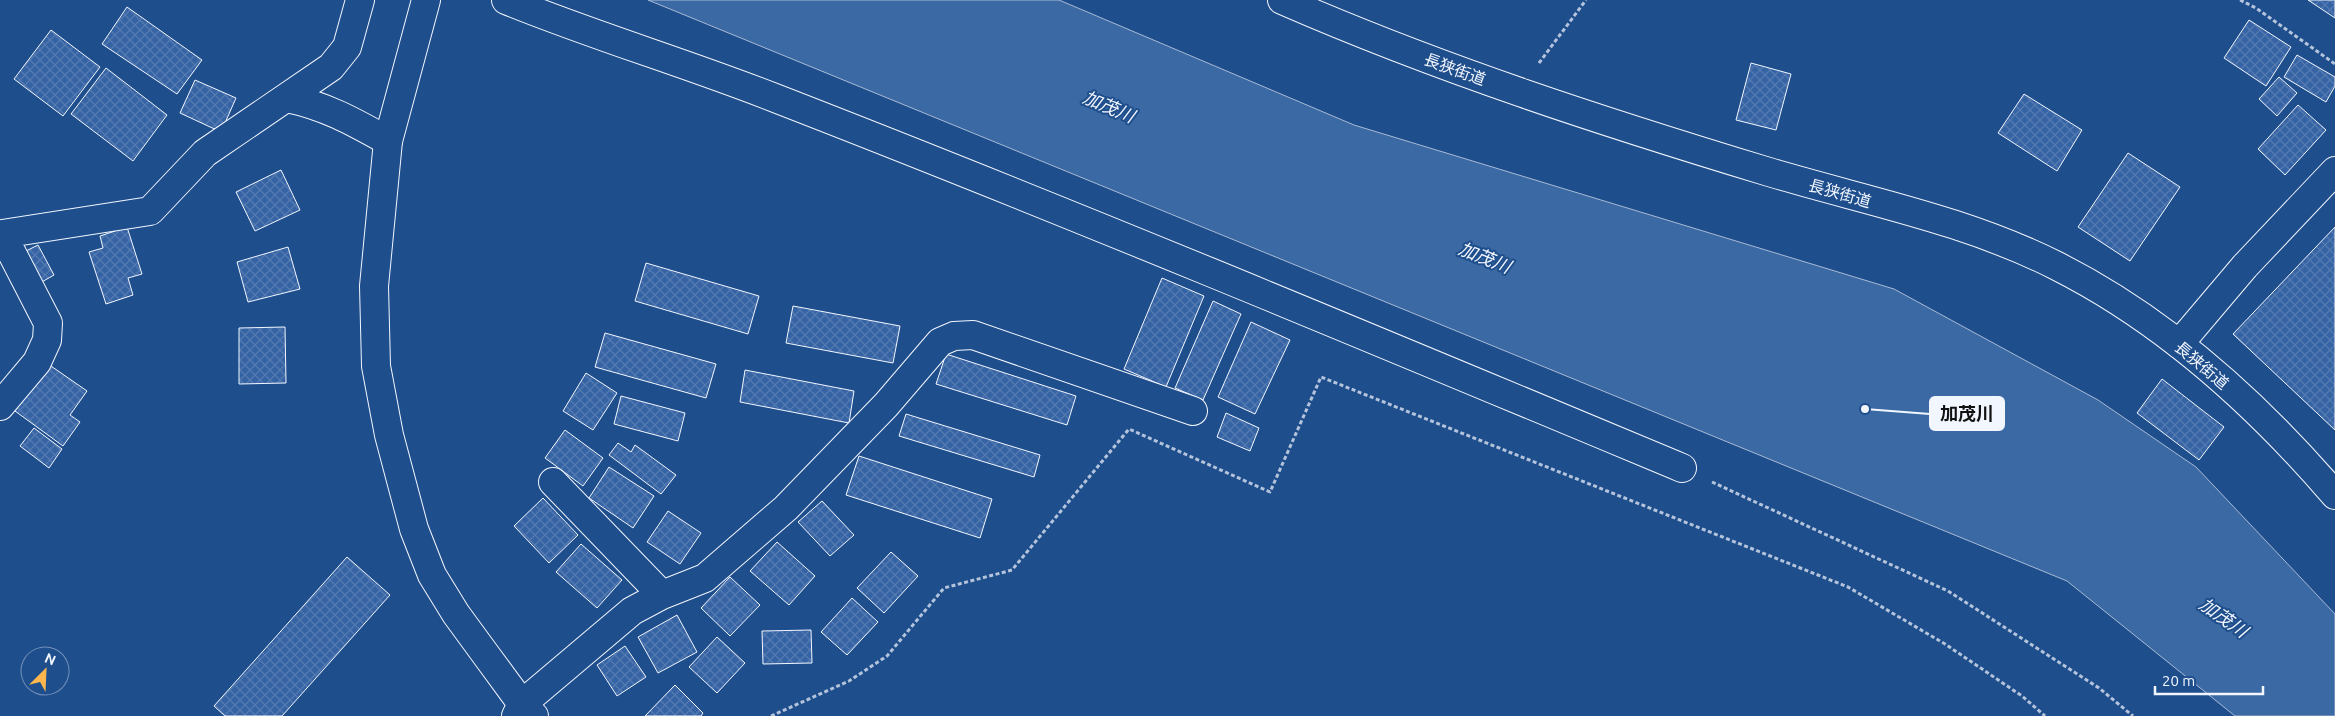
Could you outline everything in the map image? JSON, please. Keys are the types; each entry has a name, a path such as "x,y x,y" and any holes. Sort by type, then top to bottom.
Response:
{"street":[{"path":"0,406 37,362 47,340 48,323 2,234 150,210 205,153 331,67 347,47 360,0"},
{"path":"426,0 388,141 374,286 376,366 389,435 414,529 432,574 456,614 524,712 632,611 662,595 705,578 786,508 886,404 940,342 954,336 973,335 1193,411"},
{"path":"506,0 555,20 614,39 791,104 1177,258 1682,468"},
{"name":"長狭街道","path":"1282,0 1352,30 1517,92 1626,129 1795,180 1982,232 2041,258 2082,280 2179,344 2263,417 2335,495"},
{"path":"287,98 316,104 348,118 388,141"},
{"path":"2179,344 2245,266 2335,171"},
{"path":"553,482 662,595"}],"path":[{"path":"1517,92 1586,0"},
{"path":"2240,0 2256,8 2335,64"},
{"path":"771,716 849,681 887,656 944,588 1012,570 1129,429 1270,492 1321,377 1848,587 1945,644 2022,696 2045,716"},
{"path":"1682,468 1948,591 2099,688 2133,716"}],"water":[{"path":"648,0 1059,0 1354,125 1894,289 2098,400 2196,467 2335,614 2335,716 2235,716 2067,581"}],"building":[{"path":"2308,0 2335,0 2335,18"},
{"path":"127,7 202,60 177,94 102,44"},
{"path":"2249,20 2291,47 2266,86 2224,58"},
{"path":"51,30 100,67 63,116 14,79"},
{"path":"2297,55 2335,77 2335,86 2326,102 2284,77"},
{"path":"1751,63 1791,74 1776,130 1736,120"},
{"path":"106,68 167,115 133,161 71,114"},
{"path":"2279,77 2297,93 2277,116 2259,99"},
{"path":"195,80 236,98 221,132 180,113"},
{"path":"2024,94 2082,130 2057,171 1998,133"},
{"path":"2298,105 2326,130 2285,175 2258,149"},
{"path":"2128,153 2180,187 2130,261 2078,227"},
{"path":"281,170 300,210 255,231 236,192"},
{"path":"127,227 142,274 128,278 133,295 106,304 89,252 103,248 100,236"},
{"path":"2335,227 2335,430 2233,334"},
{"path":"38,245 54,275 40,283 24,252"},
{"path":"288,247 300,289 248,302 237,262"},
{"path":"646,263 759,296 748,334 635,301"},
{"path":"1162,278 1204,296 1166,387 1124,369"},
{"path":"1213,301 1241,314 1203,400 1175,388"},
{"path":"793,306 900,326 893,363 786,343"},
{"path":"1251,322 1290,340 1255,414 1218,397"},
{"path":"285,327 286,383 239,384 239,328"},
{"path":"605,333 716,364 706,398 595,367"},
{"path":"946,354 1076,396 1067,425 936,384"},
{"path":"48,364 87,391 70,415 80,422 63,446 15,411"},
{"path":"745,370 854,391 849,423 740,402"},
{"path":"586,373 617,393 593,430 563,411"},
{"path":"2162,379 2224,427 2199,460 2137,413"},
{"path":"621,396 685,413 678,441 614,424"},
{"path":"1226,413 1259,428 1250,451 1217,437"},
{"path":"906,414 1040,455 1034,477 899,436"},
{"path":"34,428 62,449 49,468 20,446"},
{"path":"565,430 603,458 583,486 545,458"},
{"path":"618,443 631,452 635,445 676,475 661,494 609,455"},
{"path":"859,456 992,499 980,538 846,495"},
{"path":"609,467 654,496 633,528 589,498"},
{"path":"543,498 578,535 549,563 514,526"},
{"path":"822,501 854,535 830,556 798,522"},
{"path":"668,511 701,533 680,564 647,542"},
{"path":"777,542 815,576 789,605 750,571"},
{"path":"581,544 622,580 597,608 556,572"},
{"path":"891,552 918,576 884,613 857,588"},
{"path":"347,557 390,595 282,716 225,716 214,706"},
{"path":"730,577 760,605 730,636 701,608"},
{"path":"852,598 878,622 847,655 821,632"},
{"path":"677,615 697,652 658,673 638,637"},
{"path":"811,630 812,663 763,664 762,631"},
{"path":"717,637 745,663 717,693 689,667"},
{"path":"625,646 646,677 617,696 597,665"},
{"path":"675,685 703,713 701,716 645,716"}],"place":[{"name":"加茂川","path":"1865,409"}]}
